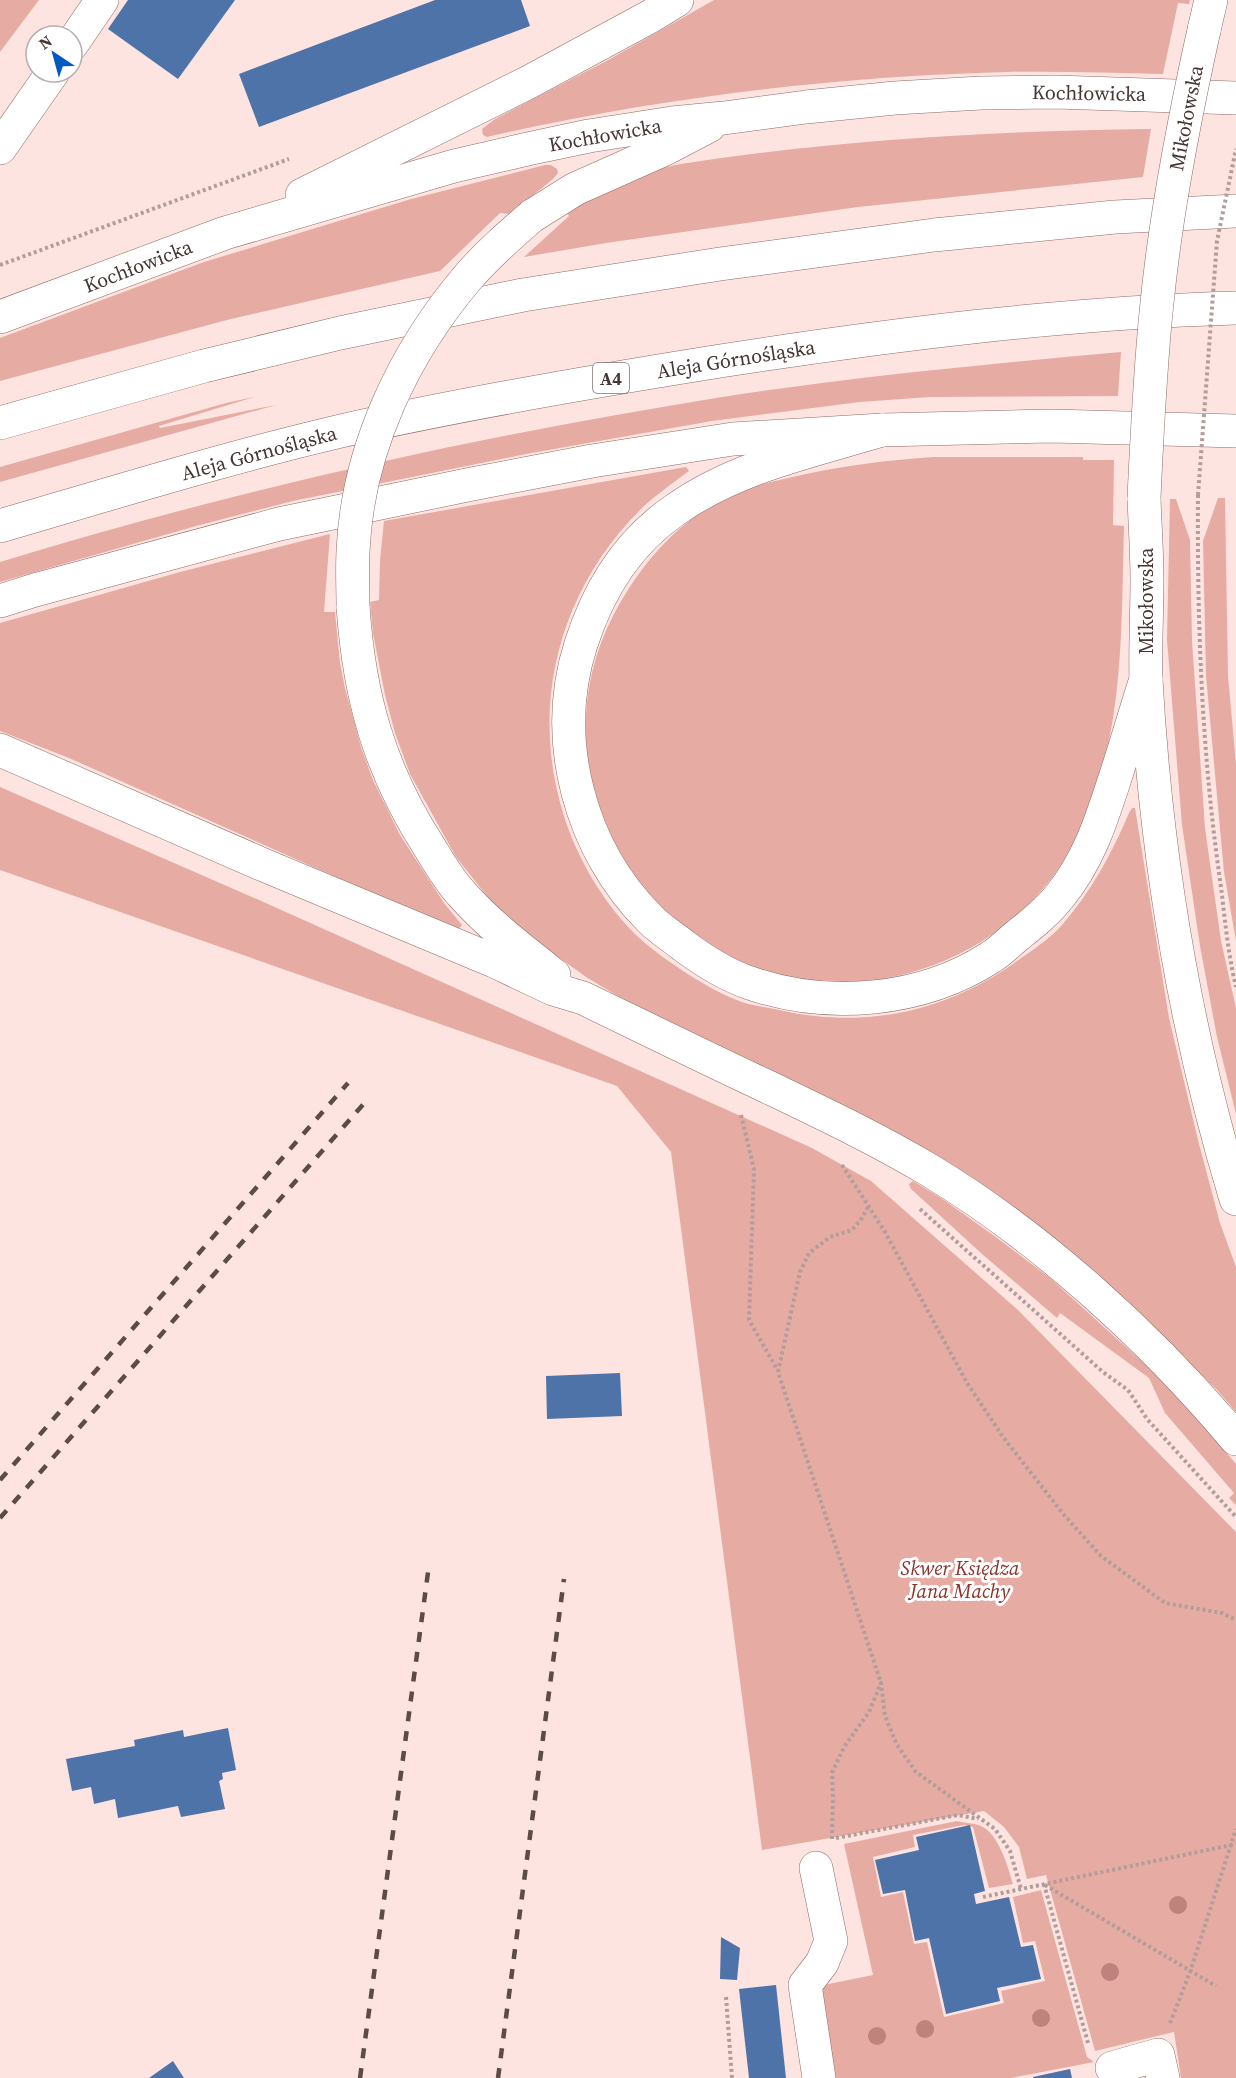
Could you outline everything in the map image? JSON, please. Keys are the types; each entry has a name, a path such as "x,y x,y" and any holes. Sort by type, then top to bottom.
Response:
{"main road":[{"path":"84,26 102,0"},
{"path":"225,233 529,82 677,0"},
{"name":"Mikołowska","path":"1208,15 1183,129 1157,300 1150,374 1144,498 1147,581 1146,679 1161,840 1177,952 1211,1108 1236,1199"},
{"path":"0,148 44,84"},
{"name":"Kochłowicka","path":"0,317 225,233 496,156 589,136 672,123 895,98 981,93 1091,92 1236,98"},
{"path":"583,998 503,934 459,892 425,840 392,780 371,724 355,643 353,550 358,508 373,445 396,385 413,353 440,312 497,247 532,216 575,189 665,149 724,118"},
{"path":"0,423 204,366 340,333 523,295 720,264 934,235 1115,216 1236,211"},
{"name":"Aleja Górnośląska","path":"0,526 329,434 594,381 905,334 1096,316 1236,308"},
{"path":"0,601 279,524 592,461 733,439 882,430 1052,426 1236,431"},
{"path":"882,430 744,473 675,509 649,531 623,559 589,619 578,652 572,681 569,740 571,766 586,819 608,866 634,902 653,923 706,962 728,974 749,983 803,995 835,999 890,995 920,988 966,971 993,956 1042,916 1076,873 1089,851 1101,822 1146,679"},
{"path":"0,750 266,866 494,961 554,989 583,998 851,1128 930,1171 1037,1247 1113,1312 1195,1392 1236,1439"},
{"path":"816,1868 831,1941 822,1963 805,1985 819,2078"},
{"path":"1112,2068 1161,2066"}],"path":[{"path":"1236,149 1217,241 1198,495 1197,603 1214,841 1236,987"},
{"path":"0,265 294,157"},
{"path":"739,1107 754,1169 749,1320 778,1372 881,1683 885,1716 897,1745 916,1772 995,1829 1010,1851 1021,1889"},
{"path":"840,1162 885,1232 967,1383 1003,1437 1064,1515 1101,1556 1165,1603 1222,1613 1236,1620"},
{"path":"778,1372 800,1272 809,1253 830,1237 852,1230 868,1206"},
{"path":"1050,1325 1103,1372 1128,1390 1147,1419 1236,1517"},
{"path":"816,1868 832,1839 832,1773 844,1747 869,1712 881,1683"},
{"path":"832,1839 958,1815 982,1820"},
{"path":"1161,2066 1233,1845 1236,1829"},
{"path":"983,1897 1233,1845"},
{"path":"1044,1884 1216,1986"},
{"path":"1044,1884 1091,2053 1112,2068"},
{"path":"726,1997 732,2078"}],"green space":[{"path":"0,0 39,0 0,52"},
{"path":"714,0 1190,0 1189,4 1178,3 1163,74 1008,72 878,78 680,100 487,137 483,135 482,129 495,119 610,59"},
{"path":"1151,129 1143,177 858,207 524,257 569,216 566,212 577,204 659,169 675,165 794,149 913,138"},
{"path":"551,165 557,169 558,173 553,179 510,214 500,213 440,271 227,320 0,381 0,338 204,262 411,199"},
{"path":"1121,352 1118,396 930,397 860,402 712,421 526,454 293,501 0,582 0,562 177,511 445,448 625,413 766,390 1020,361"},
{"path":"258,396 159,426 160,428 276,405 0,482 0,467"},
{"path":"933,457 1083,457 1083,460 1114,460 1113,525 1124,526 1120,645 1112,723 1093,800 1077,837 1051,878 1019,914 981,942 938,963 893,977 845,982 797,979 750,966 710,944 671,916 639,881 614,842 596,799 587,754 587,708 595,661 613,616 649,561 678,530 713,504 733,494 769,482 806,474 869,463"},
{"path":"686,467 689,471 645,505 610,545 585,583 567,624 555,666 550,710 551,755 559,799 574,843 597,887 627,926 660,955 702,983 739,1001 810,1015 841,1018 901,1013 958,995 986,981 1057,931 1091,886 1129,813 1132,808 1135,808 1169,1018 1220,1223 1236,1267 1236,1412 1128,1301 1066,1249 907,1139 822,1095 695,1036 586,977 495,906 456,857 410,774 395,733 385,695 373,633 370,602 379,600 384,521"},
{"path":"1218,498 1225,498 1228,676 1236,764 1236,941 1224,872 1206,676 1203,541"},
{"path":"1170,499 1176,499 1190,540 1192,641 1205,828 1221,941 1236,1008 1236,1114 1217,1037 1200,946 1182,825 1167,640"},
{"path":"330,534 324,612 335,612 340,663 361,747 373,780 400,835 444,903 462,925 459,929 354,885 69,758 0,731 0,623 180,572"},
{"name":"Skwer Księdza Jana Machy","path":"0,787 259,900 812,1148 871,1181 1018,1310 1236,1532 1236,2078 1181,2078 1174,2032 1095,2051 1046,1875 1027,1879 1019,1847 1004,1827 984,1811 762,1850 671,1152 617,1086 0,870"},
{"path":"913,1181 944,1200 1050,1278 1149,1368 1205,1427 1236,1464 1236,1505 1229,1498 1234,1493 1165,1413 1149,1378 1060,1313 1057,1318 911,1189 909,1184"},
{"path":"957,1821 981,1826 993,1836 1002,1852 1013,1884 989,1888 973,1827 964,1825 913,1835 915,1847 873,1857 881,1897 903,1892 914,1944 927,1942 944,2017 1004,2003 1001,1991 1045,1981 1035,1941 1023,1943 1013,1897 1041,1890 1087,2057 1094,2062 1011,2078 827,2078 814,1987 873,1975 844,1844"}],"building":[{"path":"128,0 235,0 178,79 108,29"},
{"path":"435,0 521,0 530,26 259,127 239,74"},
{"path":"620,1373 622,1416 547,1419 546,1376"},
{"path":"228,1728 236,1770 222,1773 223,1779 219,1781 225,1809 181,1817 178,1806 118,1818 115,1799 94,1804 91,1787 72,1791 66,1759 135,1746 134,1740 183,1730 184,1737"},
{"path":"970,1825 985,1891 974,1894 976,1904 1009,1897 1021,1947 1033,1945 1041,1979 997,1988 1000,2001 946,2014 929,1938 915,1941 905,1890 883,1894 875,1860 919,1850 916,1837"},
{"path":"721,1937 740,1948 737,1980 720,1979"},
{"path":"776,1985 786,2078 749,2078 739,1989"},
{"path":"173,2061 184,2078 149,2078"},
{"path":"1070,2069 1072,2078 1033,2078 1033,2077"}],"railway":[{"path":"0,1480 348,1083"},
{"path":"0,1518 367,1100"},
{"path":"360,2078 429,1565"},
{"path":"498,2078 564,1579"}]}
